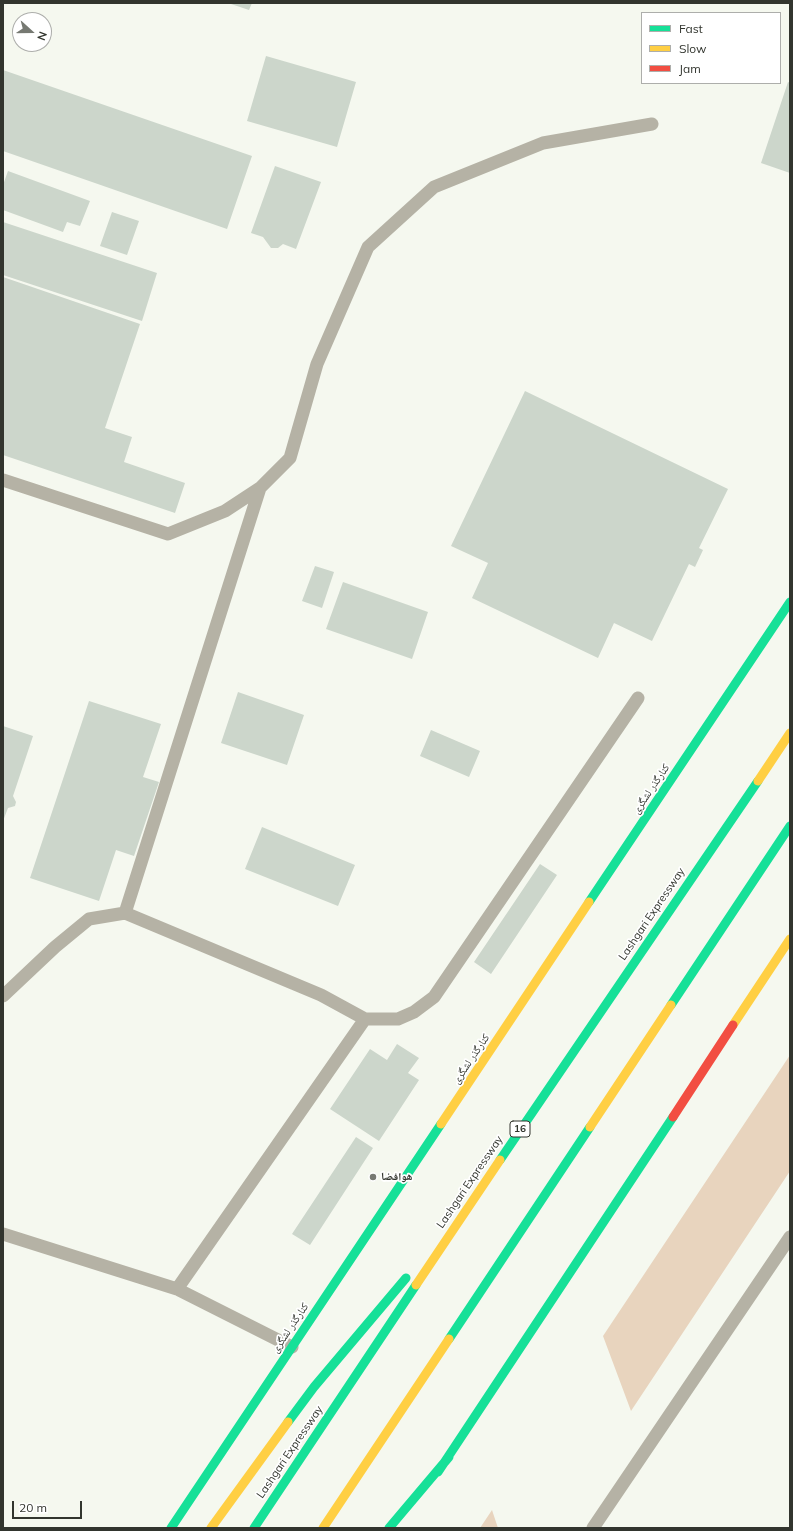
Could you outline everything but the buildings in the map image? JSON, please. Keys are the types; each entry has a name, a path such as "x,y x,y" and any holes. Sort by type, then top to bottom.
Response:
{"main road":[{"name":"کنارگذر لشگری","path":"171,1528 790,602"},
{"name":"Lashgari Expressway","path":"254,1528 474,1198 790,733"},
{"path":"323,1528 790,826"},
{"path":"401,1528 790,939"},
{"path":"422,1258 474,1198"},
{"path":"211,1528 314,1387 412,1271"},
{"path":"389,1528 449,1457"}],"lane":[{"path":"3,480 168,534 225,511 260,488 290,458 318,364 368,247 434,187 543,143 652,124"},
{"path":"124,913 260,488"},
{"path":"3,996 55,947 89,919 124,913 321,995 365,1018 398,1020 414,1012 434,997 638,698"},
{"path":"177,1290 365,1018"},
{"path":"3,1234 177,1290 292,1347"},
{"path":"593,1528 790,1237"}],"shaded area":[{"path":"790,1055 790,1171 631,1411 603,1336"},
{"path":"492,1510 498,1528 480,1528"}],"traffic: fast":[{"path":"589,902 790,602"},
{"path":"500,1160 758,781"},
{"path":"671,1005 790,826"},
{"path":"438,1472 673,1117"},
{"path":"171,1528 441,1124"},
{"path":"449,1339 590,1127"},
{"path":"288,1422 314,1387 406,1278"},
{"path":"254,1528 416,1285"},
{"path":"389,1528 449,1457"}],"traffic: slow":[{"path":"758,781 790,733"},
{"path":"441,1124 589,902"},
{"path":"733,1025 790,939"},
{"path":"590,1127 671,1005"},
{"path":"416,1285 500,1160"},
{"path":"323,1528 449,1339"},
{"path":"211,1528 288,1422"}],"traffic: jam":[{"path":"673,1117 733,1025"}],"place":[{"name":"هوافضا","path":"373,1177"}]}
